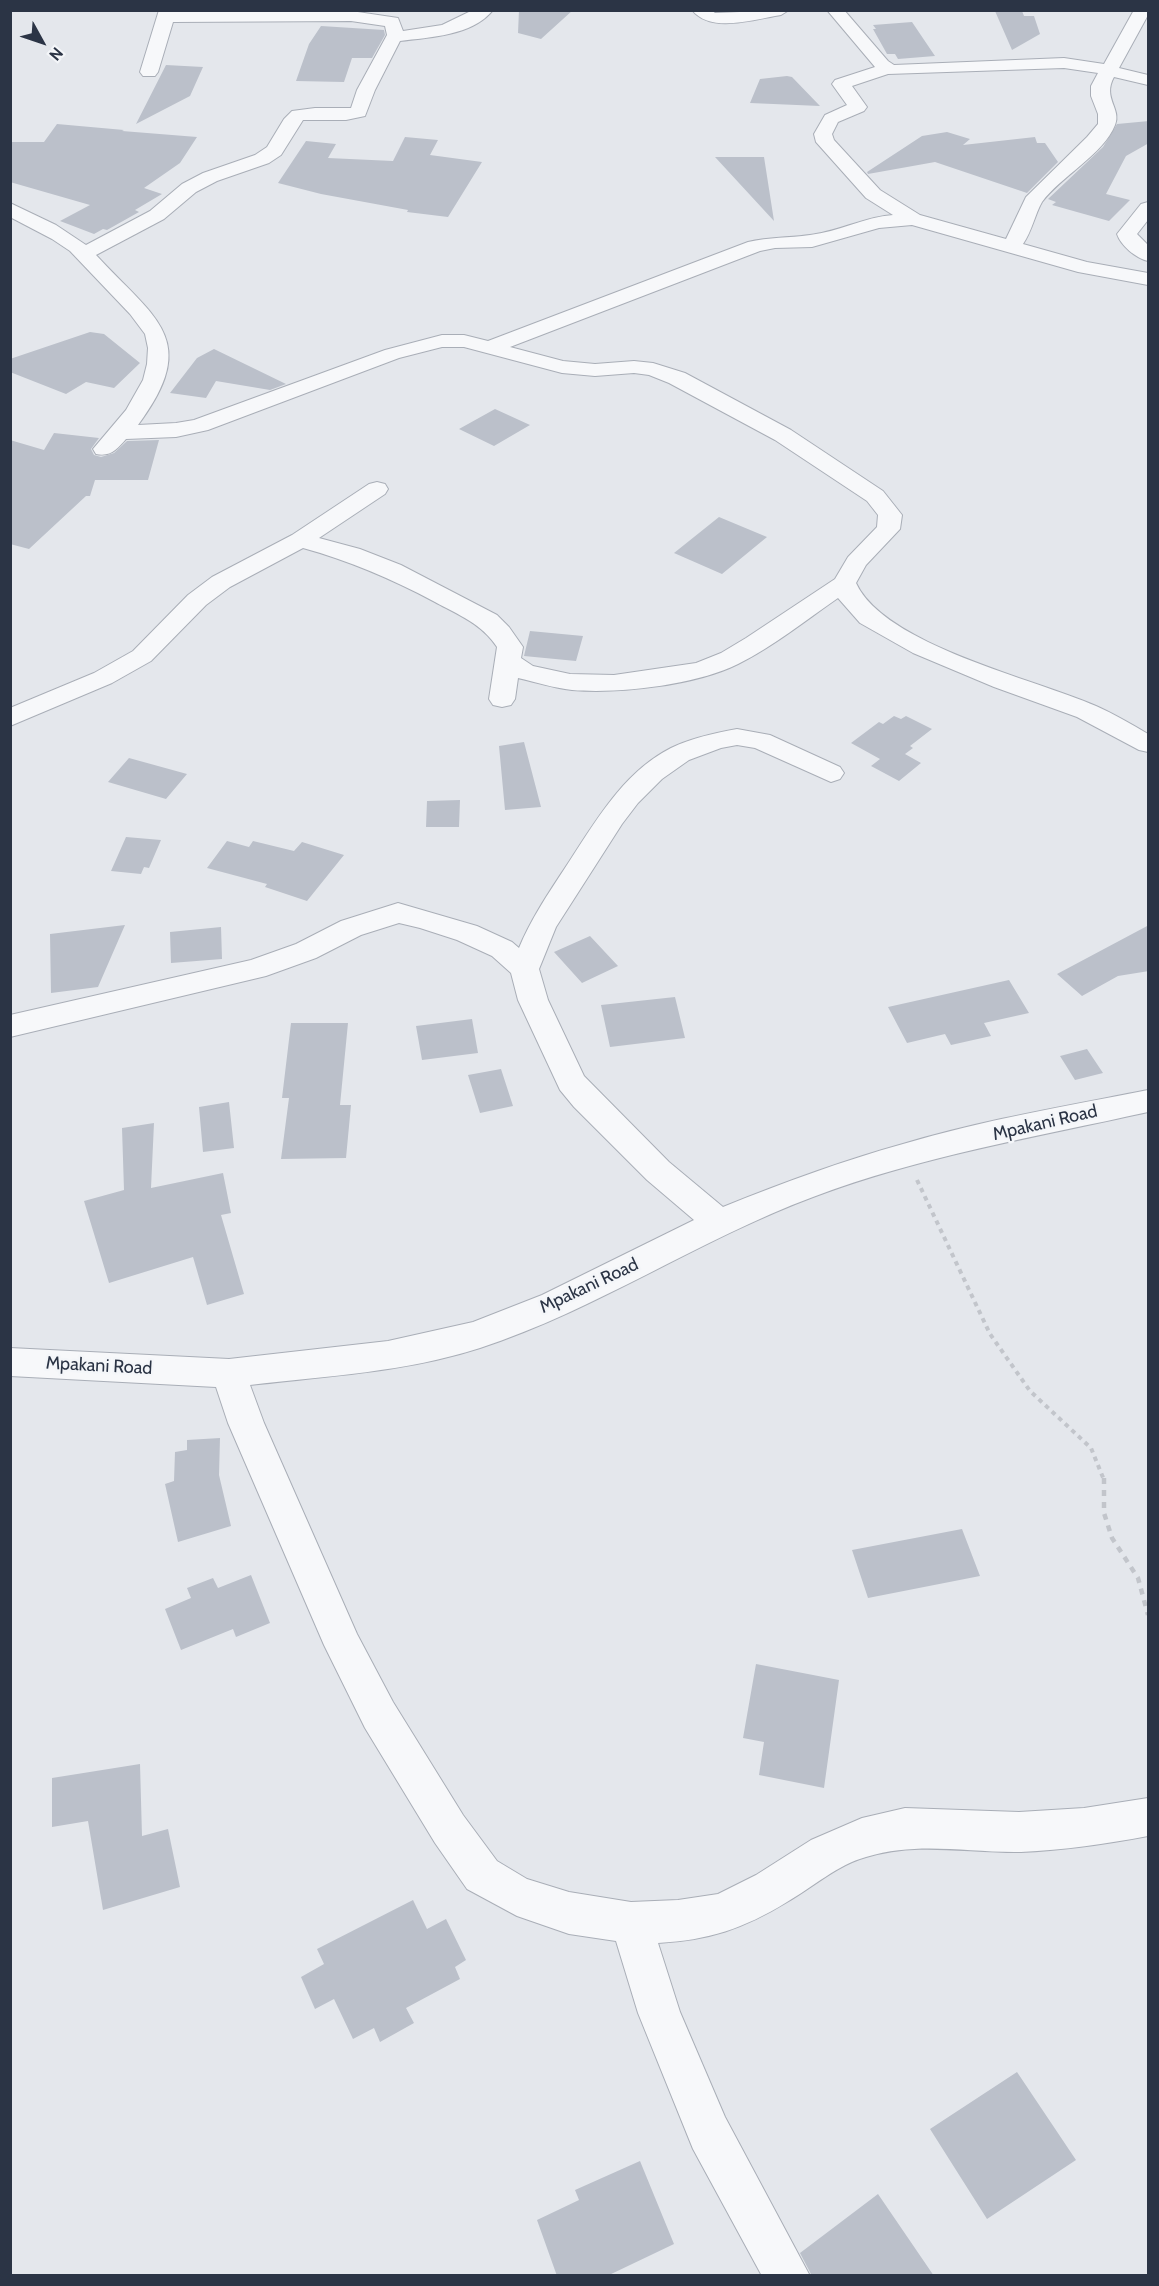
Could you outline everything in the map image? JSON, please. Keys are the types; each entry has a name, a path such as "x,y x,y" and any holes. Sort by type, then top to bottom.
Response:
{"street":[{"path":"84,254 157,215 189,188 210,177 262,159 274,151 293,119 298,115 315,113 346,115 359,112 382,55 392,38 444,30 470,20 485,10"},
{"path":"700,10 711,18 781,10"},
{"path":"835,10 887,69"},
{"path":"1011,247 1022,231 1033,201 1094,141 1107,124 1107,114 1100,96 1100,86 1143,10"},
{"path":"149,72 166,14 351,16 392,22 396,36"},
{"path":"1149,80 1064,63 887,69 840,84 858,107 831,120 823,134 825,142 873,194 913,219 1085,268 1149,279"},
{"path":"1149,208 1127,234 1128,238 1149,255"},
{"path":"10,209 45,226 84,254 137,311 156,336 159,358 151,385 123,432 104,450"},
{"path":"491,347 755,246 776,242 812,241 878,222 913,219"},
{"path":"123,432 176,430 200,425 415,347 442,341 465,341 562,367 595,370 634,367 653,369 677,378 783,435 875,496 890,515 888,529 856,562 844,583 755,643 730,658 701,670 614,683 570,682 525,672 509,661"},
{"path":"10,718 104,678 142,656 197,600 221,582 300,540 377,489"},
{"path":"300,540 352,554 393,570 488,620 510,647 501,699"},
{"path":"844,583 851,599 868,618 922,648 1003,682 1086,711 1149,744"},
{"path":"524,969 542,926 612,818 628,797 653,773 680,754 715,741 737,737 761,741 831,773"},
{"path":"10,1026 256,969 306,951 351,928 398,913 425,919 467,933 502,949 524,969 533,1000 571,1082 592,1107 658,1171 719,1222"},
{"name":"Mpakani Road","path":"10,1362 229,1373 388,1355 476,1335 554,1305 719,1222 802,1188 905,1155 1036,1124 1149,1101"},
{"path":"229,1373 246,1423 343,1645 379,1715 420,1783 482,1875 517,1896 568,1913 631,1923 678,1921 722,1914 771,1889 825,1854 862,1838 905,1828 1018,1832 1084,1828 1149,1817"},
{"path":"631,1923 659,2013 709,2133 787,2276"}],"path":[{"path":"905,1155 990,1334 1030,1391 1071,1427 1090,1448 1104,1479 1104,1514 1112,1538 1138,1578 1149,1615"}],"building":[{"path":"519,10 573,10 541,39 518,33"},
{"path":"995,11 1022,11 1024,16 1034,16 1040,34 1012,50"},
{"path":"912,22 935,56 898,59 895,54 887,54 873,29 876,29 873,25"},
{"path":"321,26 384,30 385,35 372,58 352,58 344,82 296,81 309,44"},
{"path":"166,65 203,67 190,96 136,124"},
{"path":"792,77 820,106 750,103 760,79"},
{"path":"1149,121 1149,143 1126,156 1106,194 1130,200 1109,221 1052,205 1056,202 1048,199 1103,147 1117,124"},
{"path":"57,124 197,137 180,163 144,188 162,194 135,210 139,212 107,230 103,229 94,234 60,221 90,205 10,182 10,142 44,142"},
{"path":"947,132 970,139 963,145 1035,137 1037,143 1045,143 1058,162 1027,193 935,162 868,174 867,172 922,136"},
{"path":"405,137 438,140 430,155 482,162 448,217 407,212 408,210 321,194 278,183 306,141 336,144 328,158 393,161"},
{"path":"715,157 764,157 774,221"},
{"path":"90,332 104,334 140,363 114,388 86,382 66,394 10,372 10,359"},
{"path":"214,349 286,384 270,390 216,381 206,398 170,393 197,358"},
{"path":"495,409 530,425 494,446 459,429"},
{"path":"54,433 99,438 91,449 94,455 101,457 114,453 127,441 159,440 148,480 95,480 90,496 86,496 29,549 10,544 10,440 44,450"},
{"path":"719,517 767,537 722,574 674,553"},
{"path":"530,631 583,636 576,661 524,656"},
{"path":"894,716 901,719 906,716 932,729 910,746 913,748 905,754 921,763 899,781 871,766 880,759 851,743 879,722 883,724"},
{"path":"524,742 541,807 505,810 499,746"},
{"path":"129,758 187,774 166,799 108,782"},
{"path":"460,800 459,827 426,827 427,801"},
{"path":"126,837 161,840 149,868 144,867 141,874 111,871"},
{"path":"227,841 249,847 253,841 294,851 302,842 344,855 307,901 265,887 267,884 207,868"},
{"path":"125,925 98,987 51,993 50,934"},
{"path":"1149,925 1149,971 1118,976 1082,996 1057,974"},
{"path":"221,927 222,959 171,963 170,932"},
{"path":"590,936 618,966 582,983 554,952"},
{"path":"1009,980 1029,1013 984,1023 991,1036 951,1045 945,1034 907,1043 888,1007"},
{"path":"675,997 685,1038 610,1047 601,1005"},
{"path":"472,1019 478,1053 422,1060 416,1026"},
{"path":"291,1023 348,1023 340,1105 351,1105 346,1158 281,1159 289,1098 282,1098"},
{"path":"1087,1049 1103,1073 1075,1080 1060,1056"},
{"path":"501,1069 513,1106 480,1113 468,1075"},
{"path":"229,1102 234,1148 203,1152 199,1107"},
{"path":"154,1123 151,1188 223,1173 231,1213 221,1215 244,1294 207,1305 193,1257 109,1283 84,1201 124,1190 122,1128"},
{"path":"220,1438 219,1475 231,1526 178,1542 165,1484 174,1481 175,1452 187,1450 187,1440"},
{"path":"962,1529 980,1576 868,1598 852,1550"},
{"path":"251,1575 270,1623 236,1637 233,1629 181,1650 165,1609 191,1598 187,1588 213,1578 218,1588"},
{"path":"756,1664 839,1680 824,1788 759,1775 764,1742 743,1738"},
{"path":"140,1764 142,1836 168,1829 180,1887 103,1910 88,1821 52,1827 52,1778"},
{"path":"413,1900 427,1929 446,1919 466,1960 455,1967 460,1979 406,2008 414,2023 380,2042 374,2028 353,2039 334,1999 315,2009 301,1977 324,1964 317,1949"},
{"path":"1017,2072 1076,2160 987,2219 930,2129"},
{"path":"640,2161 674,2244 607,2276 557,2276 537,2220 579,2200 575,2190"},
{"path":"878,2194 934,2276 812,2276 800,2253"}]}
